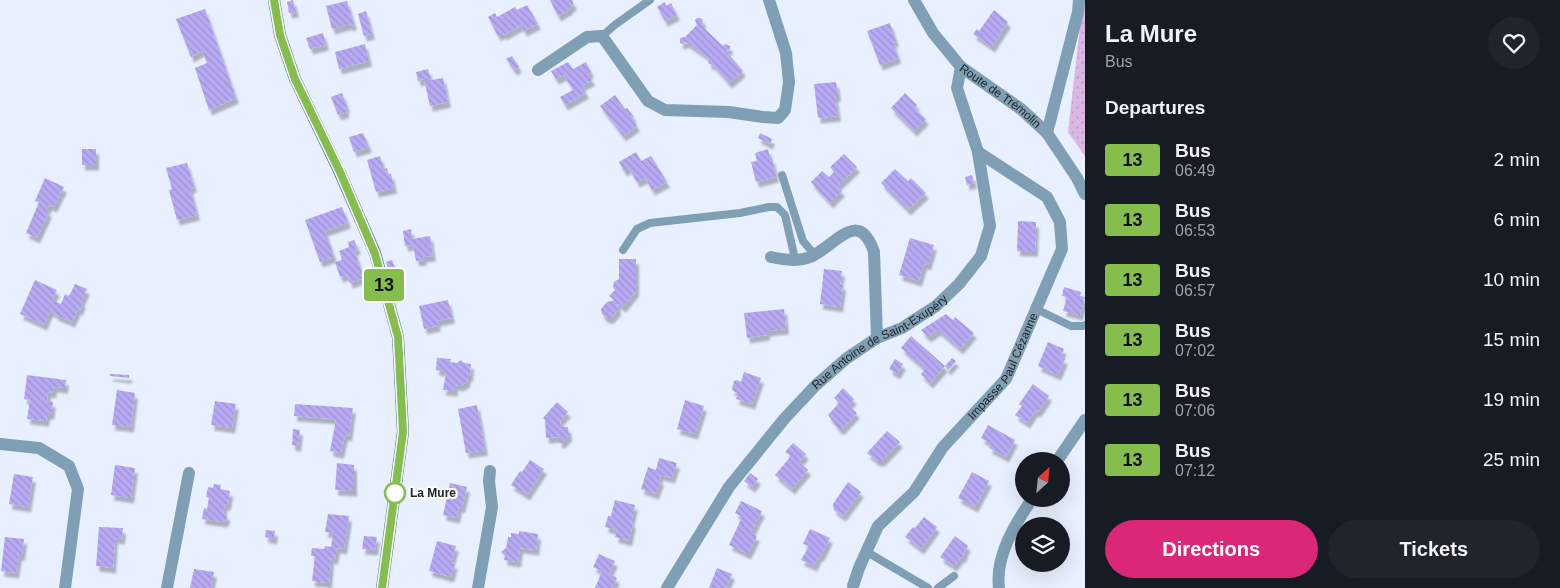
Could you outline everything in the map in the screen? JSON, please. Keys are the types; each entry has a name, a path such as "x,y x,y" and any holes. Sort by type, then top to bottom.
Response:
{"main road":[{"path":"274,0 280,35 295,79 340,172 375,254 398,337 403,432 382,588"}],"street":[{"path":"538,70 587,37 602,36 648,101 665,110 729,112 778,118 785,110 789,82 786,54 768,0"},
{"name":"Route de Trémolin","path":"914,0 933,33 961,67 1022,109 1047,133 1077,178 1085,194"},
{"path":"1047,133 1078,12 1079,0"},
{"name":"Rue Antoine de Saint-Exupéry","path":"667,588 729,487 785,418 816,385 847,358 876,338 902,328 936,306 959,284 981,256 990,226 978,152 957,88 961,67"},
{"name":"Impasse Paul Cézanne","path":"853,586 878,526 914,492 944,447 1006,379 1062,249 1060,222 1047,197 978,152"},
{"path":"771,257 786,261 810,258 846,233 856,230 865,234 871,242 874,252 876,338"},
{"path":"1063,452 1085,420"},
{"path":"0,444 38,448 69,466 78,489 64,588"},
{"path":"478,588 492,507 489,481 490,471"},
{"path":"167,588 189,473"},
{"path":"999,588 1000,557 1026,508"}],"lane":[{"path":"602,36 650,0"},
{"path":"782,175 803,242 815,255"},
{"path":"622,250 637,228 650,223 777,207 785,215 795,259"},
{"path":"1036,309 1071,326 1085,325"},
{"path":"866,552 928,588"},
{"path":"938,588 954,576"}],"shaded area":[{"path":"1083,0 1085,0 1085,156 1068,132"}],"building":[{"path":"293,0 296,12 289,13 287,2"},
{"path":"550,0 572,0 574,5 558,16"},
{"path":"347,1 354,25 350,26 350,24 332,29 326,6"},
{"path":"665,2 666,6 671,3 677,15 665,21 657,7"},
{"path":"527,5 538,24 524,31 521,25 504,35 503,33 498,36 488,17 495,13 497,17 515,7 517,10"},
{"path":"205,9 236,98 209,110 195,68 207,63 202,51 191,57 176,19"},
{"path":"994,10 1008,22 992,47 973,34 977,29 979,31"},
{"path":"366,11 372,34 364,36 358,14"},
{"path":"697,18 702,19 703,23 701,25 723,46 725,44 730,46 730,49 726,51 743,71 729,83 713,65 709,64 709,58 686,42 680,43 680,38 685,37 697,25 695,20"},
{"path":"890,23 896,41 893,42 898,58 880,65 867,31"},
{"path":"323,33 326,45 310,49 306,38"},
{"path":"365,44 369,61 339,69 335,52"},
{"path":"512,56 519,67 514,70 506,59"},
{"path":"568,62 573,69 586,62 591,72 588,74 592,80 582,86 586,93 565,105 560,97 573,90 564,75 556,79 551,71"},
{"path":"428,69 431,80 443,78 448,102 430,106 424,79 418,81 416,72"},
{"path":"836,82 838,96 835,96 838,116 818,118 814,84"},
{"path":"342,93 347,112 338,115 331,97"},
{"path":"905,93 917,105 914,108 926,119 914,131 891,108"},
{"path":"615,95 625,109 627,108 634,117 632,118 637,126 623,136 600,106"},
{"path":"363,133 369,147 354,152 349,137"},
{"path":"760,133 772,139 770,144 758,138"},
{"path":"82,149 96,149 96,165 82,165"},
{"path":"768,149 776,177 756,182 751,162 757,161 755,153"},
{"path":"636,152 641,161 651,156 667,182 652,190 645,178 637,182 629,168 624,171 619,162"},
{"path":"844,154 857,167 837,186 842,191 830,203 811,182 822,171 829,177 834,172 830,167"},
{"path":"380,156 384,169 387,168 388,174 391,174 394,188 376,192 367,160"},
{"path":"187,163 194,187 190,188 197,215 177,220 169,190 172,189 166,168"},
{"path":"895,169 908,181 911,178 926,193 908,210 881,183"},
{"path":"972,175 974,183 967,185 965,177"},
{"path":"45,178 64,187 54,207 49,205 46,211 49,212 37,238 26,233 39,202 35,201"},
{"path":"342,207 348,223 325,231 334,257 320,262 305,220"},
{"path":"1018,221 1036,222 1035,251 1017,251"},
{"path":"411,229 412,239 430,236 433,256 423,257 424,260 416,261 413,245 405,246 403,231"},
{"path":"910,238 934,245 928,265 924,264 919,281 899,275"},
{"path":"354,240 358,249 354,250 364,278 350,283 347,275 340,277 335,262 342,260 339,251 349,247 348,242"},
{"path":"619,259 636,259 636,291 623,307 617,305 618,310 611,318 606,318 602,314 601,309 607,302 614,300 609,296 615,290 613,287 614,282 619,279"},
{"path":"392,260 396,271 389,273 386,262"},
{"path":"824,269 842,271 840,284 843,285 840,307 820,304"},
{"path":"35,280 57,290 52,300 61,304 65,294 69,296 75,284 87,289 81,302 83,302 80,310 78,309 72,322 50,311 44,325 20,314"},
{"path":"1064,287 1081,292 1080,296 1085,297 1080,315 1063,311 1067,297 1062,296"},
{"path":"448,300 452,318 437,321 438,326 424,329 419,306"},
{"path":"784,309 786,329 767,331 767,335 747,338 744,313"},
{"path":"946,314 953,320 955,317 974,333 960,349 938,330 928,337 921,330"},
{"path":"911,336 945,366 930,383 921,374 925,369 901,348"},
{"path":"1048,342 1064,349 1060,357 1065,359 1058,375 1038,366"},
{"path":"437,358 451,359 450,362 457,363 461,360 464,363 471,364 470,376 468,376 467,382 461,386 455,385 455,391 443,390 446,373 436,370"},
{"path":"952,358 956,361 948,370 945,366"},
{"path":"895,359 903,364 897,374 889,369"},
{"path":"744,372 761,378 752,404 736,399 738,393 732,389 734,381 741,382"},
{"path":"110,374 129,375 129,378 110,376"},
{"path":"27,375 66,380 65,388 54,387 53,393 48,392 47,401 53,402 51,414 47,414 46,421 27,419 30,400 24,399"},
{"path":"1033,384 1049,396 1038,412 1035,411 1027,423 1015,415 1022,406 1019,404"},
{"path":"843,388 854,399 848,405 857,413 842,429 839,429 828,415 839,403 834,398"},
{"path":"117,390 135,393 131,427 112,425"},
{"path":"685,400 704,406 695,434 677,429"},
{"path":"215,401 236,404 232,428 211,425"},
{"path":"557,402 568,412 560,421 561,427 568,427 569,436 562,443 559,443 559,437 546,438 545,420 543,418"},
{"path":"295,404 353,408 349,436 345,435 341,453 330,451 336,419 294,416"},
{"path":"477,405 485,450 466,453 458,409"},
{"path":"988,425 1015,440 1006,457 989,448 991,444 981,438"},
{"path":"293,429 300,430 298,446 292,445"},
{"path":"887,431 900,442 882,461 877,461 867,453"},
{"path":"793,443 806,454 799,462 808,470 792,489 775,475 791,456 785,452"},
{"path":"659,458 677,463 672,478 660,475 659,479 661,480 656,494 641,489 648,467 656,470"},
{"path":"530,460 544,469 527,495 511,485"},
{"path":"337,463 354,465 354,491 335,490"},
{"path":"115,465 135,468 131,498 111,495"},
{"path":"972,472 989,481 975,507 958,498"},
{"path":"750,473 758,479 752,487 744,481"},
{"path":"14,474 33,477 28,507 9,504"},
{"path":"848,482 861,492 843,516 834,510 833,504"},
{"path":"450,483 467,487 462,508 459,507 457,518 443,515"},
{"path":"214,484 221,485 220,489 230,491 228,505 225,504 223,513 227,515 224,522 202,519 204,508 207,509 209,498 206,497 208,487 213,488"},
{"path":"615,500 635,505 629,541 615,537 617,530 605,527 608,516 611,516"},
{"path":"741,501 762,511 751,533 757,536 748,554 729,545 742,517 735,513"},
{"path":"328,514 349,516 344,549 337,548 335,559 331,558 329,583 312,581 315,556 311,556 312,548 324,549 325,546 331,547 333,533 325,532"},
{"path":"924,517 937,527 921,549 905,537"},
{"path":"99,527 123,528 122,539 115,538 113,568 96,566"},
{"path":"810,529 830,538 814,566 801,560 809,546 803,544"},
{"path":"266,530 275,531 274,539 265,537"},
{"path":"519,531 538,534 536,550 520,548 518,562 504,560 505,556 501,552 506,548 508,537 511,537 511,533 519,534"},
{"path":"364,536 377,537 375,550 362,549"},
{"path":"955,536 968,546 962,558 954,566 940,557"},
{"path":"5,537 24,539 22,555 19,555 16,573 1,571"},
{"path":"437,541 456,546 451,563 455,564 451,577 429,571"},
{"path":"599,554 615,561 609,574 617,578 612,588 595,588 602,571 593,567"},
{"path":"717,568 732,574 726,588 709,588"},
{"path":"194,569 214,572 211,588 190,588"}],"bus line":[{"name":"13","path":"274,0 280,35 295,79 340,172 375,254 398,337 403,432 382,588"}],"place":[{"name":"La Mure","path":"395,493"}]}
